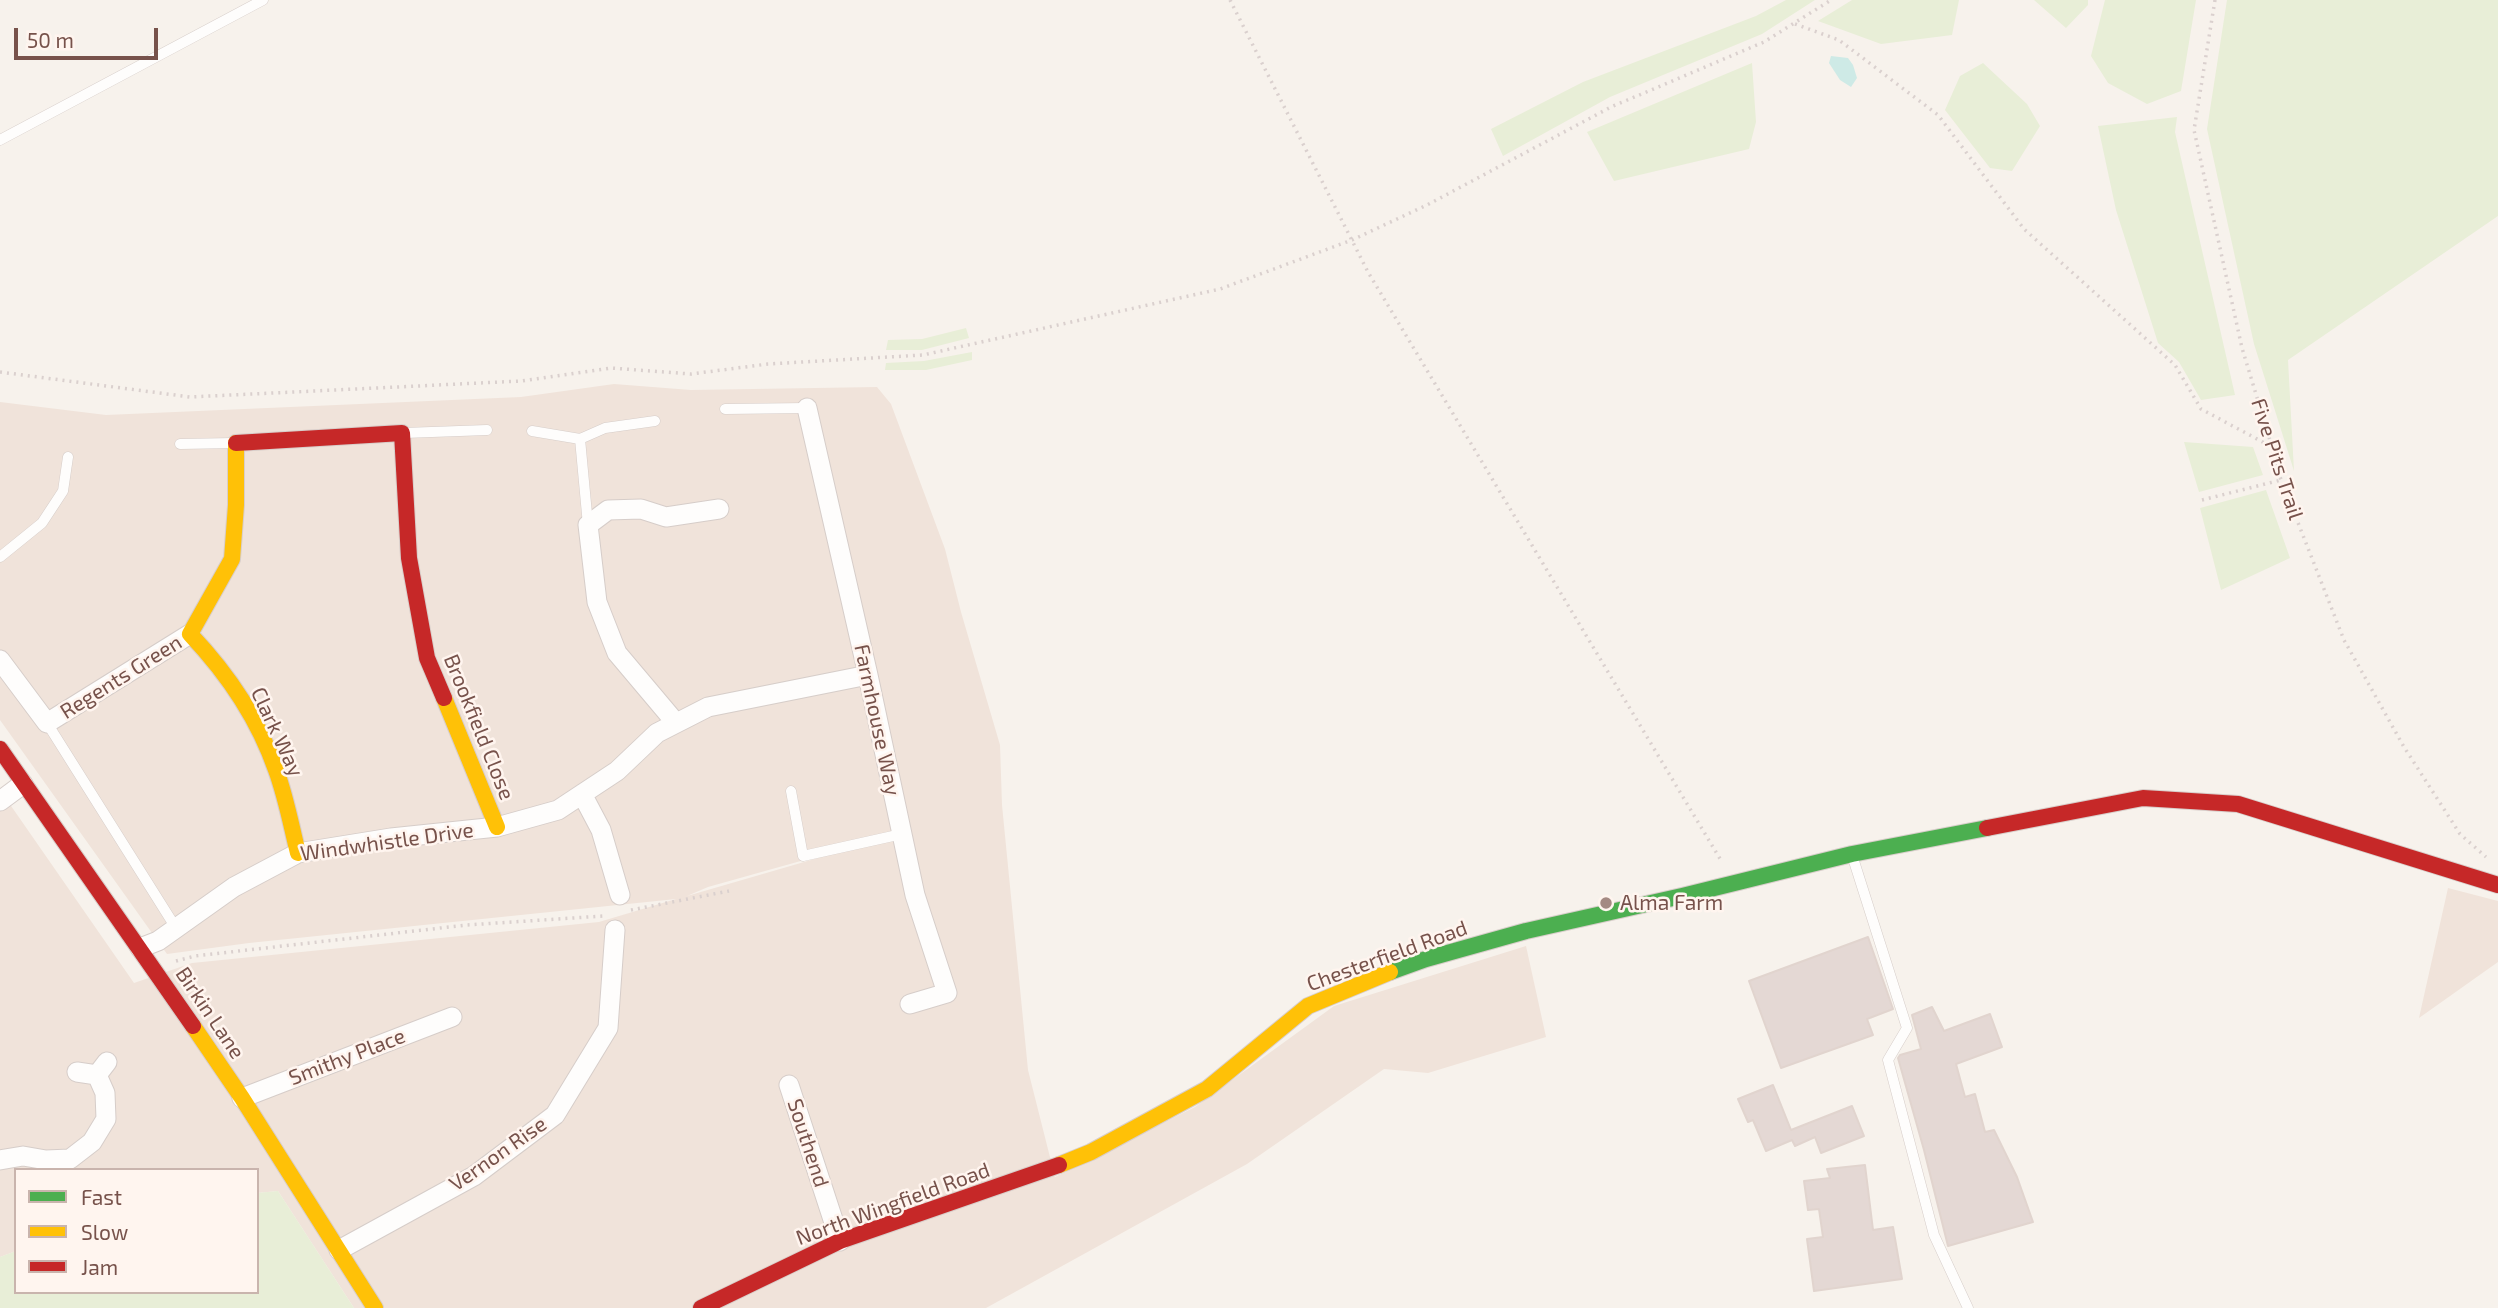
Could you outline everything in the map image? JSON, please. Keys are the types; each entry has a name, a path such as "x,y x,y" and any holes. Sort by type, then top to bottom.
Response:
{"main road":[{"path":"190,634 232,559 236,505 235,443 402,433"},
{"name":"Brookfield Close","path":"402,433 409,558 427,658 498,827"},
{"name":"Clark Way","path":"190,634 206,650 244,703 275,769 298,853"},
{"name":"Birkin Lane","path":"0,749 242,1098 375,1308"},
{"name":"Chesterfield Road","path":"1025,1178 1091,1152 1168,1112 1207,1089 1308,1006 1351,987 1426,959 1526,931 1852,854 2143,798 2238,804 2498,885"},
{"name":"North Wingfield Road","path":"706,1307 840,1241 1025,1178"}],"street":[{"name":"Farmhouse Way","path":"807,408 915,895 947,993 910,1004"},
{"path":"676,723 617,653 597,602 588,526 608,510 640,509 666,517 719,509"},
{"name":"Regents Green","path":"0,660 47,723 190,634"},
{"name":"Windwhistle Drive","path":"140,948 158,941 234,887 298,853 391,838 498,827 558,810 617,771 657,733 708,707 868,676"},
{"path":"0,801 23,784"},
{"path":"582,794 601,831 616,913"},
{"name":"Vernon Rise","path":"339,1250 474,1176 555,1115 608,1028 616,913"},
{"name":"Smithy Place","path":"242,1098 452,1017"},
{"path":"0,1160 23,1156 46,1160 70,1159 92,1142 106,1119 102,1069 77,1072"},
{"name":"Southend","path":"789,1085 840,1241"}],"lane":[{"path":"0,140 263,0"},
{"path":"725,409 807,408"},
{"path":"532,431 580,439 605,428 656,421"},
{"path":"402,433 487,430"},
{"path":"580,439 588,526"},
{"path":"180,444 235,443"},
{"path":"0,557 42,523 63,491 68,457"},
{"path":"47,723 176,928"},
{"path":"791,791 803,856 902,834"},
{"path":"1852,854 1907,1028 1888,1060 1934,1235 1968,1308"}],"path":[{"path":"1230,0 1368,272 1722,862 1729,884"},
{"path":"0,372 190,397 521,381 611,368 691,374 768,364 923,355 1220,289 1352,240 1427,205 1611,107 1764,42 1831,0"},
{"name":"Five Pits Trail","path":"2215,0 2194,130 2242,348 2281,480 2339,627 2358,663 2404,747 2460,834 2488,859"},
{"path":"1794,23 1839,40 1938,115 2024,229 2175,365 2201,409 2272,447"},
{"path":"2202,500 2281,480"},
{"path":"153,967 195,956 327,939 616,913 729,891"}],"shaded area":[{"path":"614,384 691,390 877,387 891,404 945,549 1000,745 1002,805 1028,1070 1055,1177 1195,1107 1334,1006 1526,946 1546,1037 1428,1073 1384,1069 1247,1164 986,1308 354,1308 278,1191 259,1193 259,1168 14,1168 14,1252 0,1257 0,790 134,983 192,963 599,922 676,899 249,943 167,954 0,720 0,402 106,415 521,397","holes":["904,832 904,833 687,896 708,887"]},
{"path":"2448,888 2498,901 2498,962 2419,1018"}],"green space":[{"path":"1786,0 1815,0 1762,34 1610,97 1503,156 1491,129 1583,82 1756,16"},
{"path":"1852,0 1959,0 1952,35 1881,44 1818,21"},
{"path":"2034,0 2088,0 2088,5 2066,28"},
{"path":"2105,0 2196,0 2181,91 2147,104 2108,83 2091,56"},
{"path":"2227,0 2498,0 2498,216 2288,360 2294,471 2254,344 2207,129"},
{"path":"1752,63 1756,122 1749,149 1614,181 1587,132"},
{"path":"1983,63 2027,104 2040,126 2012,171 1990,168 1945,110 1960,76"},
{"path":"2177,117 2175,132 2235,395 2201,400 2179,362 2158,343 2116,210 2098,126"},
{"path":"966,328 969,338 922,350 886,350 888,340 922,339"},
{"path":"972,352 972,360 926,370 885,370 886,363 924,361"},
{"path":"2184,442 2253,447 2263,475 2199,492"},
{"path":"2266,490 2290,558 2221,590 2200,508"},
{"path":"278,1191 354,1308 0,1308 0,1257 14,1252 14,1294 259,1294 259,1193"}],"water":[{"path":"1831,56 1848,58 1853,65 1857,78 1851,87 1840,80 1829,63"}],"building":[{"path":"1868,937 1893,1009 1867,1019 1873,1035 1781,1068 1749,981"},
{"path":"1932,1007 1944,1031 1990,1014 2002,1047 1956,1064 1965,1097 1975,1094 1985,1132 1994,1130 2017,1177 2033,1222 1948,1246 1898,1058 1921,1049 1912,1015"},
{"path":"1773,1085 1791,1130 1852,1106 1864,1136 1821,1153 1815,1137 1795,1146 1792,1140 1766,1151 1753,1120 1748,1122 1738,1099"},
{"path":"1865,1165 1873,1230 1893,1227 1902,1279 1814,1291 1807,1239 1823,1237 1819,1209 1808,1210 1804,1181 1830,1178 1827,1169"}],"traffic: fast":[{"path":"1390,972 1526,931 1852,854 1987,828"}],"traffic: slow":[{"path":"236,443 236,505 232,559 190,634 229,680 260,732 280,780 298,853"},
{"path":"444,698 497,827"},
{"path":"1059,1165 1091,1152 1207,1089 1308,1006 1390,972"},
{"path":"193,1026 242,1098 375,1308"}],"traffic: jam":[{"path":"236,443 402,433 409,558 427,658 444,698"},
{"path":"0,749 193,1026"},
{"path":"1987,828 2143,798 2238,804 2498,885"},
{"path":"701,1308 840,1241 1059,1165"}],"place":[{"name":"Alma Farm","path":"1606,903"}]}
